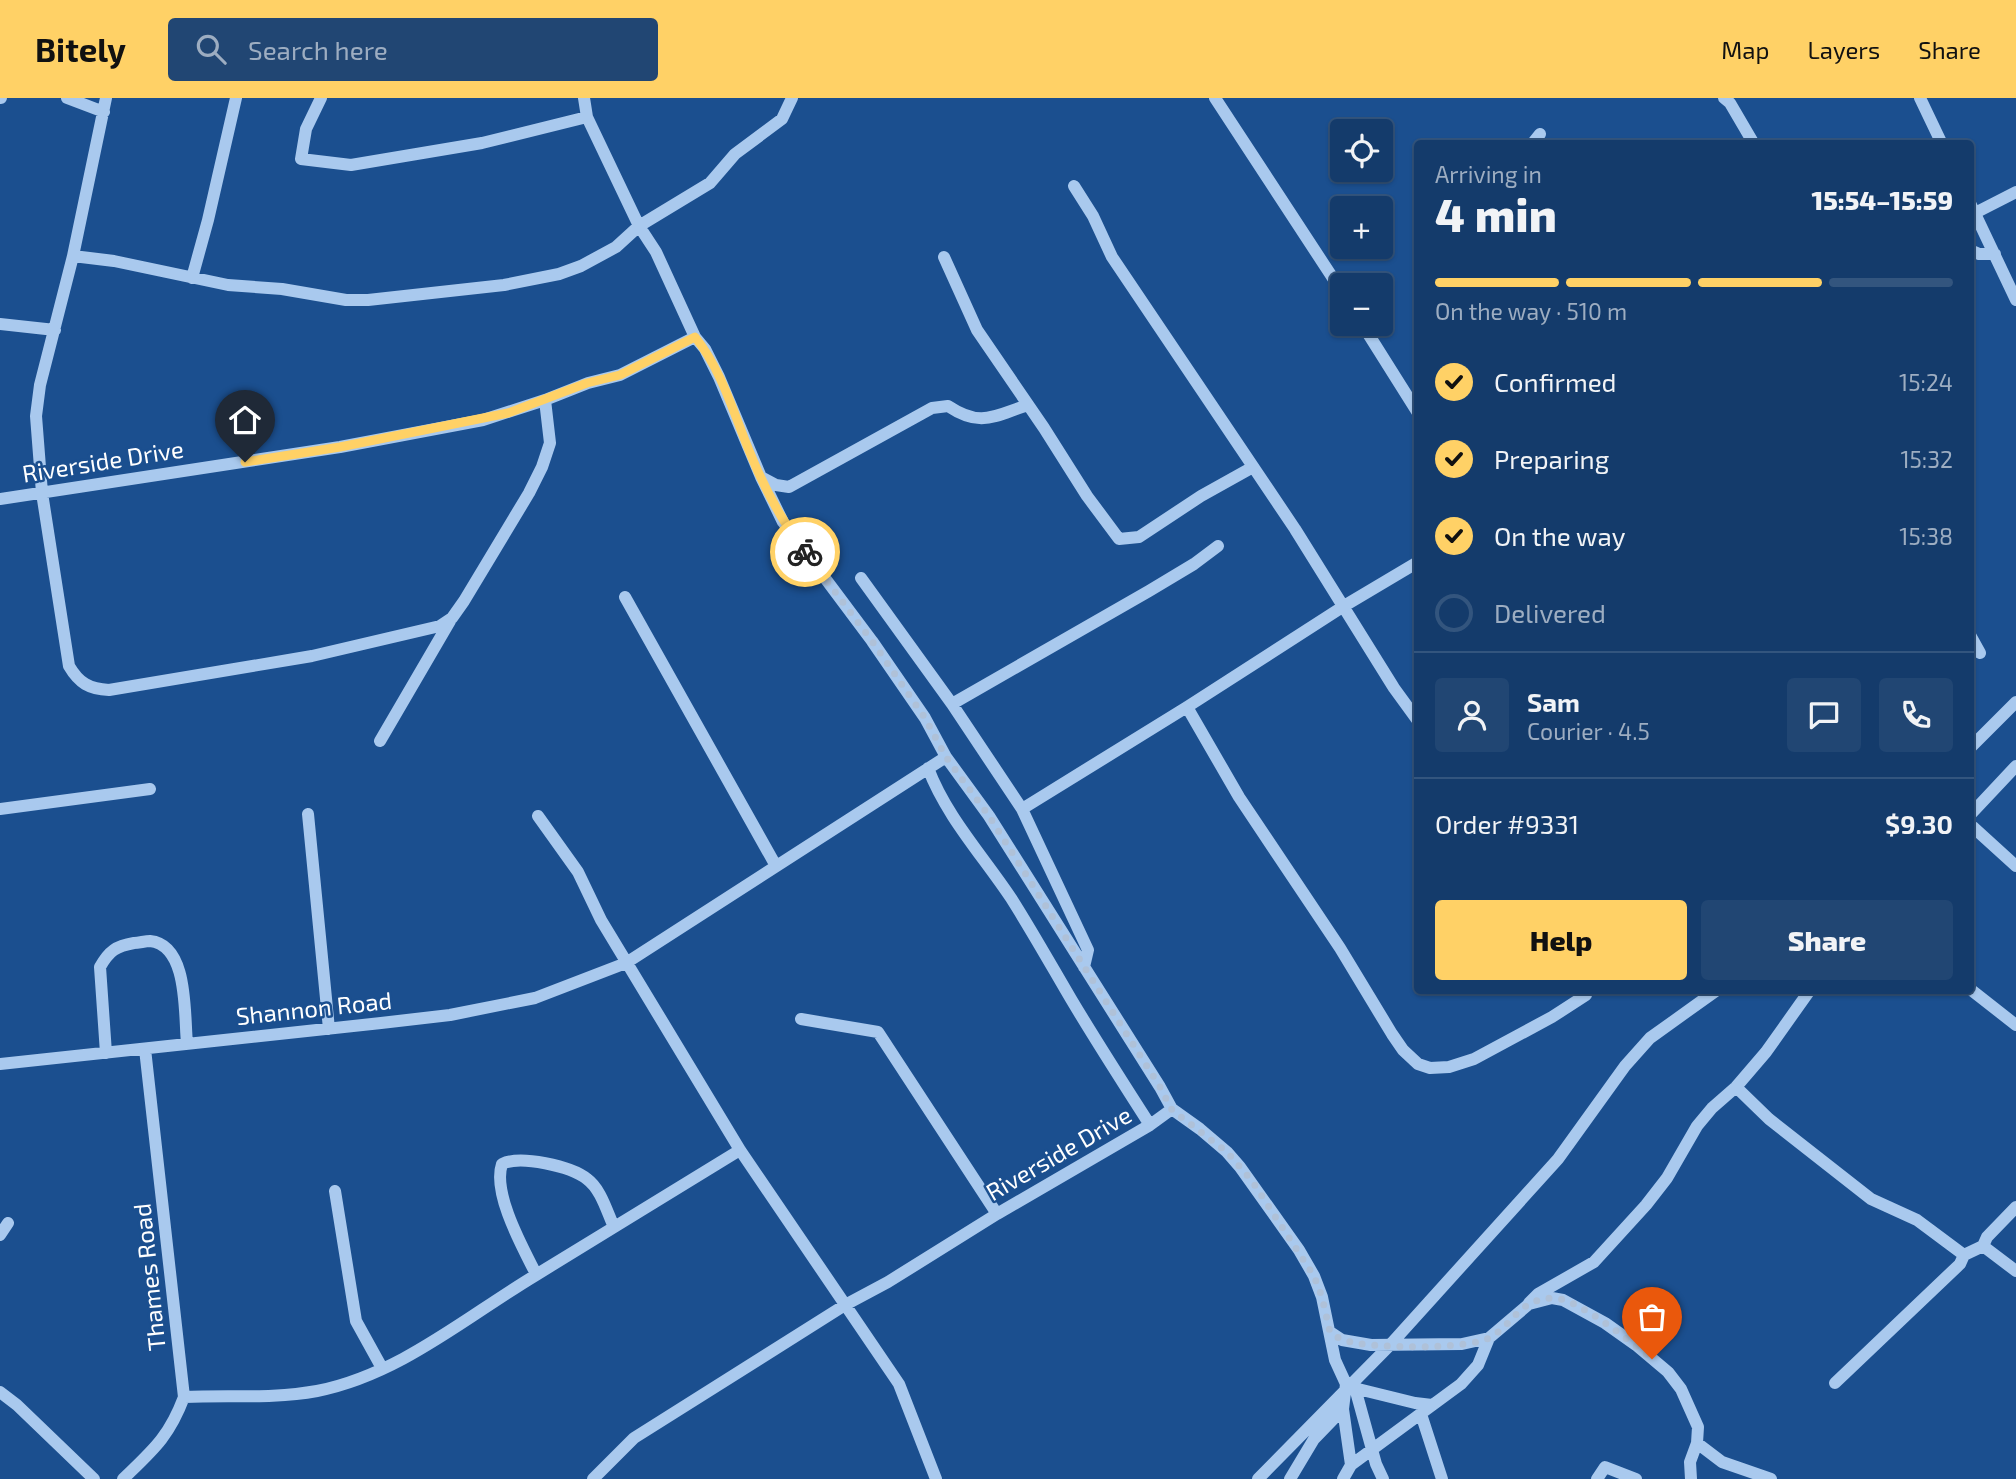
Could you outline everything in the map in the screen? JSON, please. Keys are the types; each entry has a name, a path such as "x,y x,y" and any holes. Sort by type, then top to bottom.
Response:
{"street":[{"path":"66,98 104,111"},
{"path":"106,98 73,256 40,385 36,415 42,493 69,666 77,679 95,689 109,690 312,656 426,630 440,626 452,618"},
{"path":"191,278 208,220 236,98"},
{"path":"321,98 306,129 301,159 351,166 482,143 587,117"},
{"path":"584,98 587,117 639,226 656,252 695,337 705,349 719,377 783,522 872,641 925,718 946,757 989,816 1172,1110 1227,1152 1252,1181 1314,1276 1322,1297 1338,1368 1350,1388 1383,1479"},
{"path":"73,256 114,261 228,285 282,289 346,300 503,285 570,270 616,247 639,226 710,183 735,153 782,118 792,98"},
{"path":"1215,98 1330,274"},
{"path":"1920,98 1940,140"},
{"path":"1731,100 1752,140"},
{"path":"1074,186 1093,216 1112,257 1253,467 1414,716"},
{"path":"1974,208 2016,192"},
{"path":"1974,210 2016,300"},
{"path":"1974,252 1995,254"},
{"path":"944,257 977,330 1087,496 1119,539 1139,537 1201,496 1253,467"},
{"path":"0,324 55,330"},
{"path":"1370,336 1414,407"},
{"name":"Riverside Drive","path":"0,499 340,447 483,420 587,383 620,375 695,337"},
{"path":"380,741 542,467 550,443 545,400"},
{"path":"761,477 776,485 789,486 932,408 948,406 963,416 982,420 1028,405"},
{"path":"953,704 1161,584 1218,546"},
{"path":"1022,809 1414,564"},
{"path":"862,578 953,704 1022,809 1088,950 1084,967"},
{"path":"625,597 776,866"},
{"path":"426,630 432,652"},
{"path":"1974,642 1980,653"},
{"path":"1974,744 2016,702"},
{"path":"1187,707 1239,797 1340,948 1392,1034 1403,1050 1418,1064 1430,1068 1449,1067 1474,1059 1552,1017 1586,995"},
{"name":"Shannon Road","path":"0,1064 450,1015 534,998 626,963 946,757"},
{"path":"1974,818 2016,766"},
{"path":"928,768 949,809 1047,954 1070,997 1150,1125"},
{"path":"0,809 150,789"},
{"path":"308,814 329,1029"},
{"path":"538,816 578,872 626,963 740,1150 899,1384 936,1479"},
{"path":"1974,823 2016,866"},
{"path":"106,1053 100,967 106,955 115,947 151,941 172,953 180,967 187,1043"},
{"path":"1974,992 2016,1025"},
{"path":"1258,1479 1350,1388 1563,1154 1625,1066 1650,1038 1711,994"},
{"path":"1330,1332 1351,1342 1390,1345 1462,1344 1489,1338 1538,1294 1594,1262 1646,1205 1667,1178 1697,1126 1766,1052 1807,994"},
{"path":"801,1019 877,1032 996,1214"},
{"name":"Thames Road","path":"145,1049 184,1397"},
{"path":"1736,1087 1769,1119 1871,1199 1917,1220 1964,1255"},
{"name":"Riverside Drive","path":"593,1479 634,1438 845,1305 888,1282 996,1214 1172,1110"},
{"path":"123,1479 161,1443 177,1417 184,1397 280,1396 318,1391 358,1379 429,1344 537,1274 740,1150"},
{"path":"537,1274 508,1212 499,1172 502,1164 510,1160 535,1162 568,1169 588,1179 600,1196 614,1227"},
{"path":"335,1191 356,1321 382,1368"},
{"path":"1835,1383 1959,1264 1964,1255 1983,1246 1987,1237 2016,1207"},
{"path":"0,1235 8,1223"},
{"path":"1983,1246 2016,1271"},
{"path":"1529,1304 1552,1298 1563,1300 1605,1323 1668,1372 1681,1389 1698,1427 1697,1443 1690,1462 1691,1479"},
{"path":"1343,1479 1351,1465 1451,1393 1472,1374 1489,1338"},
{"path":"1350,1388 1432,1405"},
{"path":"1290,1479 1314,1439 1343,1409 1350,1388"},
{"path":"0,1392 94,1479"},
{"path":"1343,1409 1351,1465"},
{"path":"1421,1414 1443,1479"},
{"path":"1697,1443 1721,1462 1771,1479"},
{"path":"1597,1479 1605,1467 1636,1479"}],"way so far":[{"path":"805,552 872,641 925,718 946,757 989,816 1172,1110 1227,1152 1252,1181 1299,1250 1322,1297 1330,1332 1342,1340 1371,1345 1462,1344 1489,1338 1529,1304 1552,1298 1579,1307 1636,1345 1652,1359"}],"route":[{"path":"245,462 483,420 587,383 620,375 695,337 705,349 719,377 783,522 805,552"}]}
